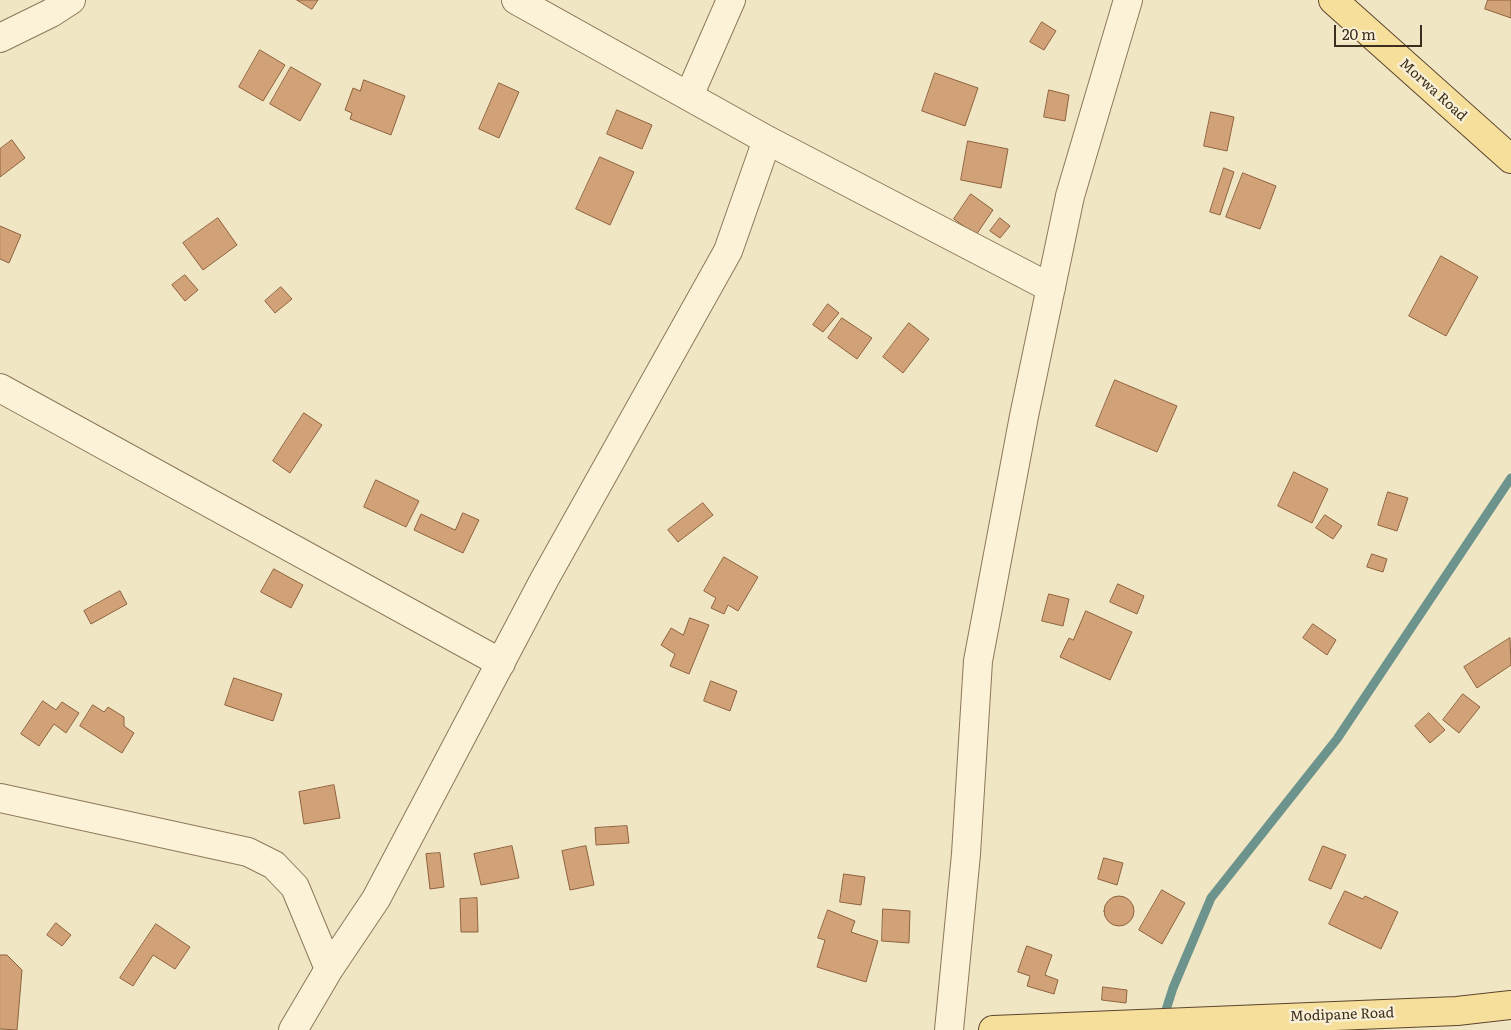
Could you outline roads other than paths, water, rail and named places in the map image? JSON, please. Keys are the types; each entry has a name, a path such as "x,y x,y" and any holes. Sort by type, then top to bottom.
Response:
{"main road":[{"name":"Morwa Road","path":"1333,0 1511,158"},
{"name":"Modipane Road","path":"993,1030 1237,1024 1511,1006"}],"street":[{"path":"0,38 51,13 72,0"},
{"path":"516,0 768,140 1051,288"},
{"path":"689,96 731,0"},
{"path":"948,1030 966,854 978,661 1024,416 1070,196 1128,0"},
{"path":"293,1030 329,968 376,899 501,663 728,251 768,140"},
{"path":"0,388 501,663"},
{"path":"0,798 248,852 274,865 295,886 329,968"}],"waterway":[{"path":"1165,1013 1173,988 1211,898 1337,739 1511,478"}]}
